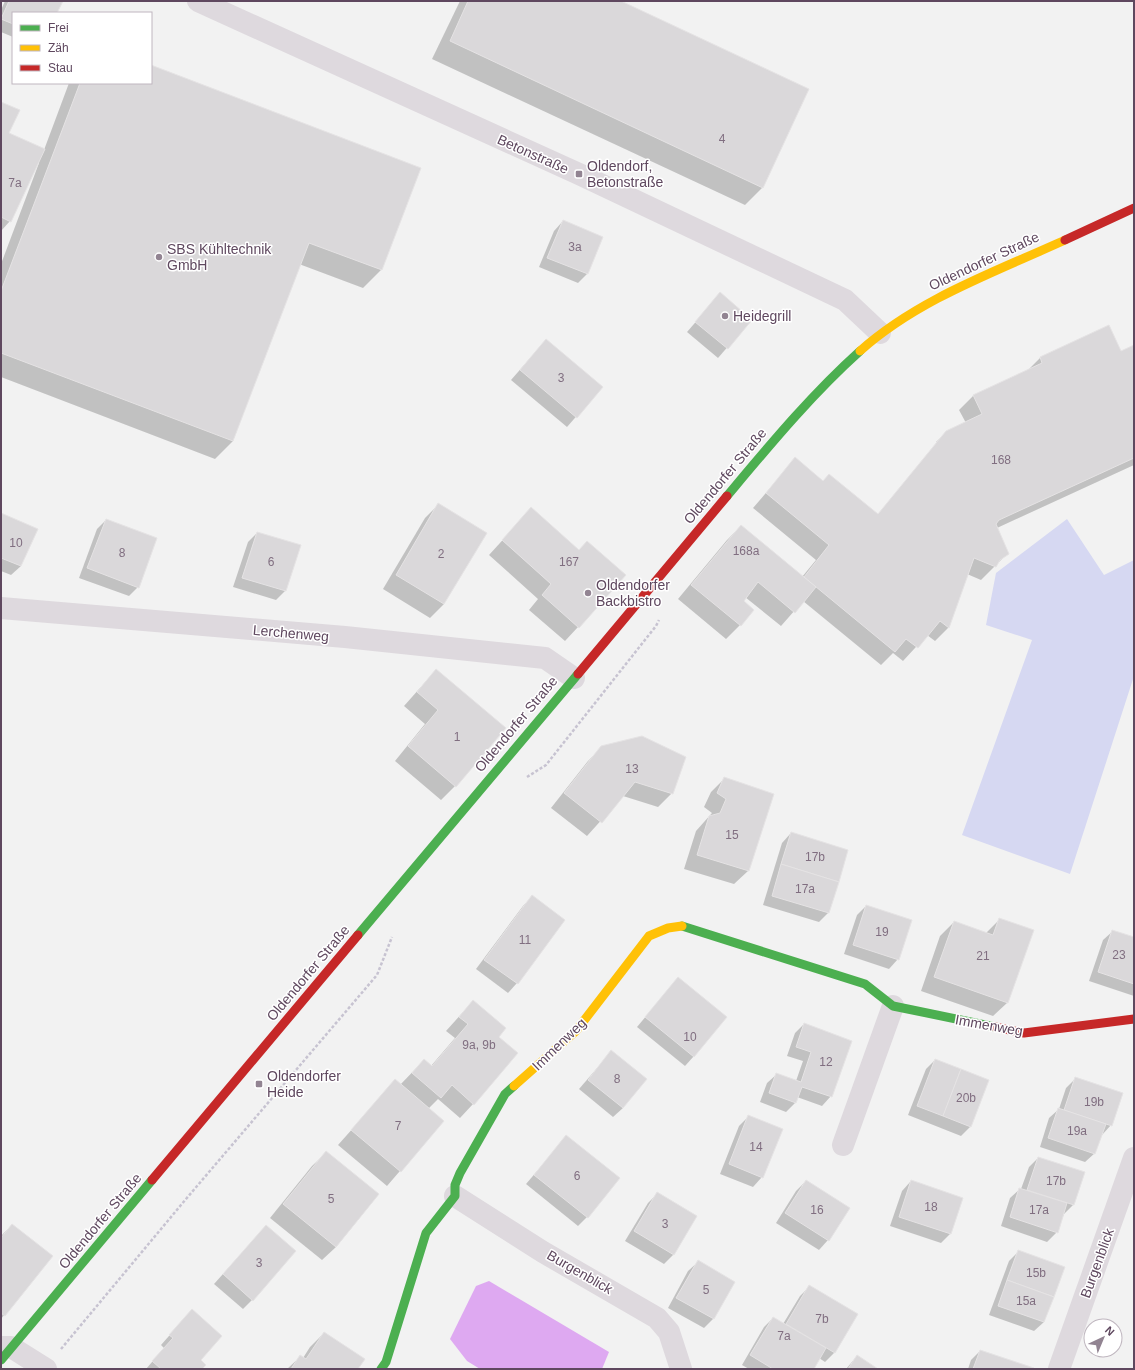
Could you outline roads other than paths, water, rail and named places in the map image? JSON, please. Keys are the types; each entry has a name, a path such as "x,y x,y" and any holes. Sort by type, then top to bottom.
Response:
{"main road":[{"name":"Oldendorfer Straße","path":"4,1351 574,678 780,432 830,378 880,333 925,304 1134,208"},
{"name":"Immenweg","path":"381,1369 386,1362 426,1233 455,1196 455,1185 460,1173 505,1094 576,1031 649,936 662,929 676,925 688,927 865,984 892,1006 1024,1033 1134,1019"}],"street":[{"name":"Betonstraße","path":"198,1 572,171 845,300 880,333"},
{"name":"Lerchenweg","path":"1,608 345,638 545,658 574,678"},
{"path":"843,1145 892,1006"},
{"name":"Burgenblick","path":"1059,1369 1134,1158"},
{"name":"Burgenblick","path":"455,1196 543,1252 657,1318 669,1332 681,1369"},
{"path":"4,1351 45,1369"}],"place":[{"name":"Oldendorf, Betonstraße","path":"579,174"},
{"name":"SBS Kühltechnik GmbH","path":"159,257"},
{"name":"Heidegrill","path":"725,316"},
{"name":"Oldendorfer Backbistro","path":"588,593"},
{"name":"Oldendorfer Heide","path":"259,1084"}]}
